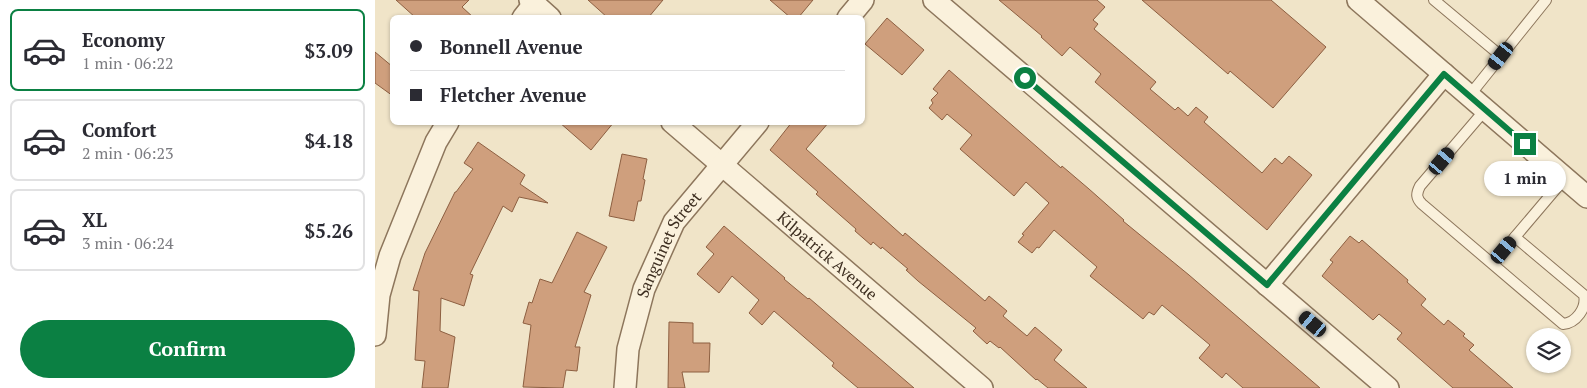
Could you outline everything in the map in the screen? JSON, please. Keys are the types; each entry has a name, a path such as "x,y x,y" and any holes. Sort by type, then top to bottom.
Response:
{"street":[{"path":"850,15 863,0"},
{"path":"934,0 1388,388"},
{"path":"1358,0 1587,197"},
{"path":"529,7 544,15"},
{"path":"1267,285 1444,74"},
{"path":"375,335 379,295 390,256 436,142 446,125"},
{"name":"Kilpatrick Avenue","path":"676,125 982,388"},
{"name":"Sanguinet Street","path":"625,388 627,349 644,289 674,222 755,125"}],"lane":[{"path":"1435,0 1501,56"},
{"path":"1515,237 1584,295 1586,302 1584,308 1573,321 1563,324 1422,204 1417,199 1417,193 1477,103 1501,56 1546,0"},
{"path":"1493,264 1565,178"}],"building":[{"path":"396,0 469,0 462,7 471,15 413,15"},
{"path":"588,0 663,0 650,15 605,15"},
{"path":"770,0 813,0 800,15 788,15"},
{"path":"999,0 1097,0 1105,7 1093,20 1098,24 1094,29 1156,82 1150,89 1175,110 1178,107 1188,116 1196,107 1208,117 1204,122 1262,173 1275,158 1282,164 1289,156 1312,175 1267,230 1095,82 1101,74 1070,47 1062,56 1042,36"},
{"path":"1142,0 1271,0 1326,47 1273,108 1230,71 1228,74"},
{"path":"887,18 924,50 902,75 865,44"},
{"path":"375,52 390,64 390,94 375,83"},
{"path":"949,70 1061,168 1062,166 1123,221 1320,388 1243,388 1226,373 1222,378 1199,358 1210,345 1162,305 1154,315 1149,312 1143,319 1090,276 1097,267 1054,230 1039,248 1037,247 1032,253 1018,242 1024,235 1022,234 1049,203 1026,182 1014,196 960,149 972,135 947,114 942,120 929,108 933,103 931,100 938,93 933,89"},
{"path":"562,125 612,125 591,150"},
{"path":"790,125 826,125 806,149 903,236 905,233 985,301 989,296 1007,311 1003,316 1027,336 1035,327 1062,350 1054,360 1087,388 1048,388 1036,380 1000,347 990,341 987,344 973,331 976,328 918,281 906,270 908,269 882,247 881,249 873,242 871,245 855,231 856,229 816,194 818,192 770,150"},
{"path":"478,142 525,175 520,184 548,203 519,197 512,212 503,206 470,274 473,275 464,306 441,298 440,331 455,337 448,388 422,388 425,361 415,360 419,291 413,290 425,253 455,192 473,169 464,163"},
{"path":"622,154 647,159 641,201 638,201 634,221 609,216"},
{"path":"724,226 914,388 858,388 832,366 834,363 774,311 762,325 749,313 759,300 732,276 719,293 697,274 714,254 706,247"},
{"path":"577,232 607,247 584,292 591,295 575,347 580,347 577,371 566,370 563,388 523,387 531,325 523,323 529,302 532,303 540,279 552,283"},
{"path":"1350,236 1359,243 1362,240 1408,280 1407,282 1426,299 1421,305 1444,325 1448,320 1465,334 1463,336 1474,345 1469,350 1513,388 1453,388 1397,339 1402,333 1379,314 1373,320 1322,276 1333,262 1330,260"},
{"path":"669,322 693,323 693,343 710,343 709,372 682,372 685,388 668,388"}],"route":[{"path":"1025,78 1267,285 1444,74 1525,144"}]}
